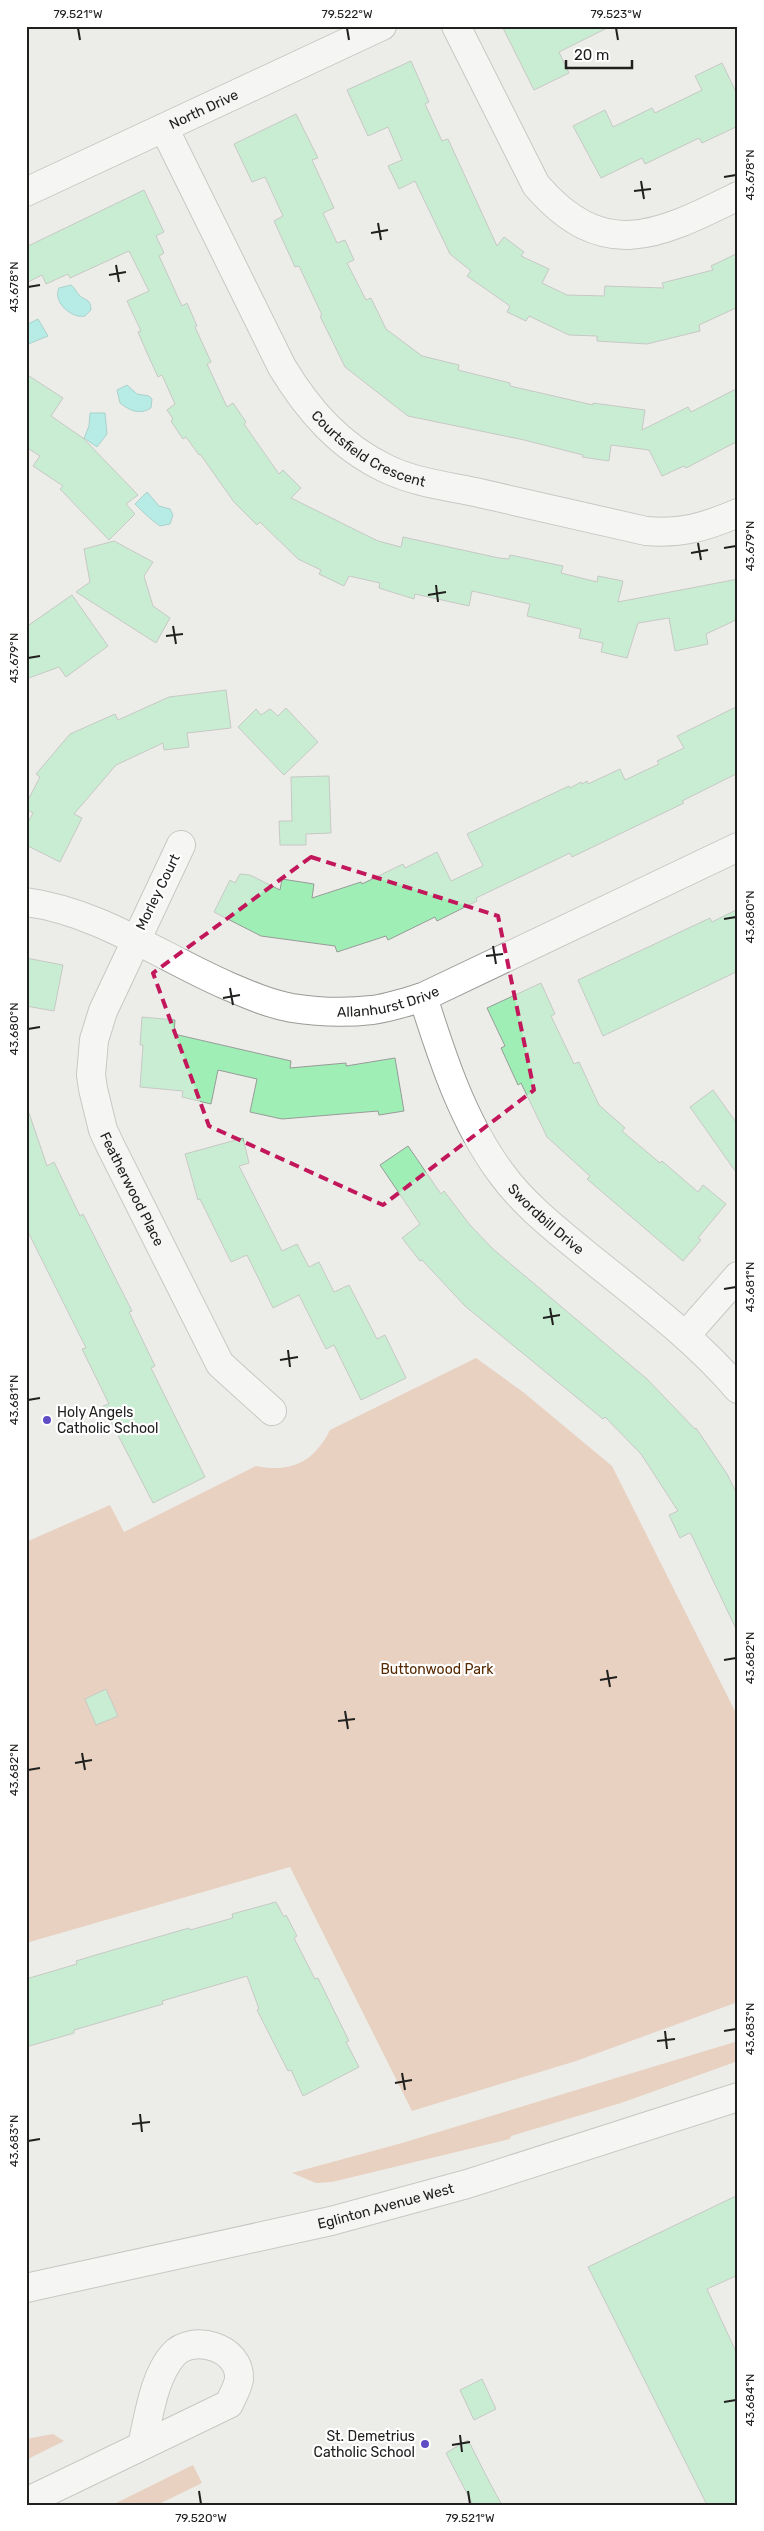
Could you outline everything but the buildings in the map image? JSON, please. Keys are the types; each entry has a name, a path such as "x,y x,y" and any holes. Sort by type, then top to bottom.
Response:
{"street":[{"name":"North Drive","path":"26,192 382,26"},
{"path":"456,26 536,185 553,205 570,218 586,226 606,232 630,236 655,233 679,225 738,196"},
{"name":"Courtsfield Crescent","path":"164,128 278,359 299,395 326,426 368,458 387,469 408,477 646,531 668,533 692,530 738,513"},
{"name":"Morley Court","path":"136,940 181,845"},
{"name":"Allanhurst Drive","path":"26,902 47,905 74,913 136,940 208,977 257,999 291,1008 328,1012 372,1010 423,997 738,847"},
{"name":"Featherwood Place","path":"136,940 103,1011 94,1040 91,1075 97,1110 110,1145 220,1364 272,1411"},
{"name":"Swordbill Drive","path":"423,997 455,1086 484,1147 501,1174 516,1192 567,1239 686,1335 738,1390"},
{"path":"686,1335 738,1276"},
{"name":"Eglinton Avenue West","path":"26,2288 332,2220 467,2184 738,2097"},
{"path":"26,2502 229,2404 239,2380 232,2362 217,2348 198,2344 179,2350 165,2366 142,2445"}],"highlighted area":[{"path":"311,857 498,916 534,1090 383,1205 209,1126 153,973"}],"green space":[{"name":"Buttonwood Park","path":"476,1358 523,1392 612,1466 738,1717 738,2002 576,2061 412,2111 290,1867 26,1943 26,1542 110,1505 124,1532 256,1466 280,1468 300,1463 317,1450 330,1430"},
{"path":"738,2041 738,2061 621,2103 511,2136 510,2139 332,2182 316,2183 292,2173 402,2143"},
{"path":"53,2434 64,2441 26,2460 26,2439"},
{"path":"193,2465 202,2483 157,2505 112,2505"}],"water":[{"path":"71,285 81,297 90,303 91,310 85,316 74,315 69,312 58,299 59,288"},
{"path":"38,319 48,336 26,345 26,325"},
{"path":"127,385 137,394 149,396 152,399 151,408 139,412 120,403 117,390"},
{"path":"90,413 105,413 107,434 97,447 84,438 89,426"},
{"path":"147,492 159,506 170,509 173,515 170,524 160,526 135,504"}],"place":[{"name":"Holy Angels Catholic School","path":"47,1420"},
{"name":"St. Demetrius Catholic School","path":"425,2444"}]}
